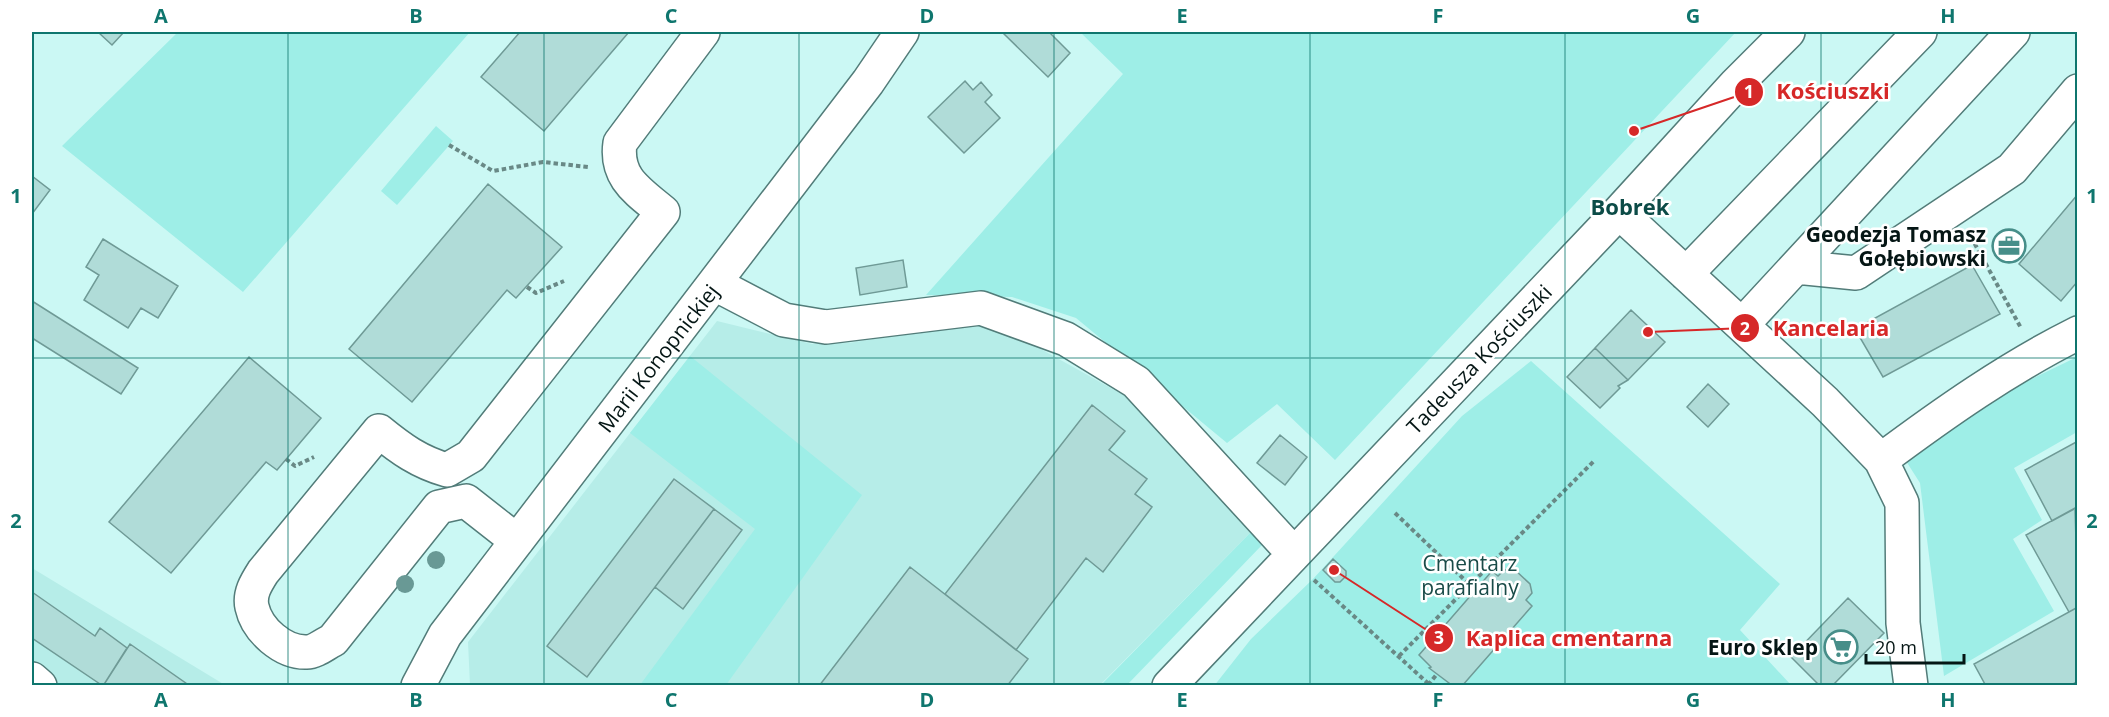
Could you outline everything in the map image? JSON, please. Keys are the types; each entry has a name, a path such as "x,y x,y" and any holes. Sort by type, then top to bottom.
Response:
{"street":[{"path":"517,541 466,501 439,507 333,640 309,652 288,649 262,629 252,607 253,589 263,572 379,431 405,453 427,465 447,470 471,456 663,212 633,186 622,171 618,157 624,135 703,32"},
{"name":"Marii Konopnickiej","path":"418,686 445,635 715,284 868,82 902,32"},
{"name":"Tadeusza Kościuszki","path":"1169,686 1619,212 1736,84 1788,32"},
{"path":"1686,274 1920,32"},
{"path":"1742,325 2013,32"},
{"path":"1796,267 1856,273 2012,169 2078,91"},
{"path":"1619,212 1825,402 1881,460 1902,503 1903,623 1911,686"},
{"path":"715,284 784,320 826,327 981,308 1066,339 1136,382 1293,553"},
{"path":"1881,460 1953,408 2036,355 2078,333"},
{"path":"32,679 40,686"}],"path":[{"path":"449,145 493,171 543,162 622,171"},
{"path":"1955,207 2036,355"},
{"path":"527,287 536,293 550,287"},
{"path":"1399,656 1594,461"},
{"path":"1395,513 1470,585"},
{"path":"1293,553 1313,579 1429,685 1437,674"}],"shaded area":[{"path":"717,321 812,344 849,343 972,323 1010,332 1127,397 1252,531 1100,685 470,685 468,642"},
{"path":"32,568 225,685 32,685"}],"green space":[{"path":"178,32 470,32 243,292 62,146"},
{"path":"1080,32 1736,32 1335,460 1277,404 1227,443 1076,318 1012,297 926,295 1123,74"},
{"path":"436,126 453,141 397,205 381,191"},
{"path":"690,356 862,495 726,685 640,685 755,529 630,433"},
{"path":"2077,357 2077,432 2014,468 2042,520 2013,539 2054,611 1944,676 1920,483 1906,461 1992,398"},
{"name":"Cmentarz parafialny","path":"1531,361 1780,584 1740,630 1791,685 1214,686 1251,639 1313,579 1462,416"},
{"path":"1252,531 1262,545 1127,685 1100,686"}],"building":[{"path":"98,32 124,32 112,45"},
{"path":"520,32 629,32 544,131 481,77"},
{"path":"1002,32 1049,32 1070,53 1048,77"},
{"path":"965,81 973,90 981,82 992,95 985,102 1000,118 964,153 928,117"},
{"path":"32,176 50,190 32,214"},
{"path":"488,184 562,247 516,298 507,290 412,402 349,349"},
{"path":"2078,194 2078,281 2061,301 2019,264"},
{"path":"103,239 178,286 158,318 141,308 128,328 84,300 99,275 86,267"},
{"path":"903,260 907,287 860,295 856,268"},
{"path":"1972,265 2000,314 1883,377 1855,329"},
{"path":"32,301 138,368 121,394 32,338"},
{"path":"1631,310 1665,342 1628,380 1595,348"},
{"path":"1595,348 1628,380 1618,386 1620,388 1600,408 1567,377"},
{"path":"249,357 321,418 277,470 266,462 171,573 109,522"},
{"path":"1708,384 1729,404 1708,427 1687,407"},
{"path":"1092,405 1125,431 1109,450 1147,479 1135,494 1152,507 1103,572 1086,558 1016,650 945,594"},
{"path":"1280,435 1307,457 1285,485 1257,463"},
{"path":"2078,441 2078,507 2052,521 2025,470"},
{"path":"674,479 714,509 587,677 547,646"},
{"path":"2075,508 2078,607 2069,612 2026,535"},
{"path":"714,509 742,530 683,609 655,587"},
{"path":"1333,559 1346,571 1346,576 1340,582 1335,582 1323,570"},
{"path":"910,567 1028,659 1007,686 819,686"},
{"path":"1504,570 1515,570 1530,584 1532,593 1526,600 1532,606 1462,686 1453,686 1429,668 1431,667 1419,655 1492,571 1498,576"},
{"path":"32,592 95,636 100,628 127,648 103,686 32,638"},
{"path":"1848,598 1884,633 1832,686 1820,686 1791,657"},
{"path":"2078,607 2078,681 2070,686 1986,686 1974,664"},
{"path":"130,644 190,686 103,686"}],"place":[{"name":"Kościuszki","path":"1634,131"},
{"name":"Geodezja Tomasz Gołębiowski","path":"2009,246"},
{"name":"Kancelaria","path":"1648,332"},
{"name":"Kaplica cmentarna","path":"1334,570"},
{"name":"Euro Sklep","path":"1841,647"}],"district":[{"name":"Bobrek","path":"1630,206"}]}
